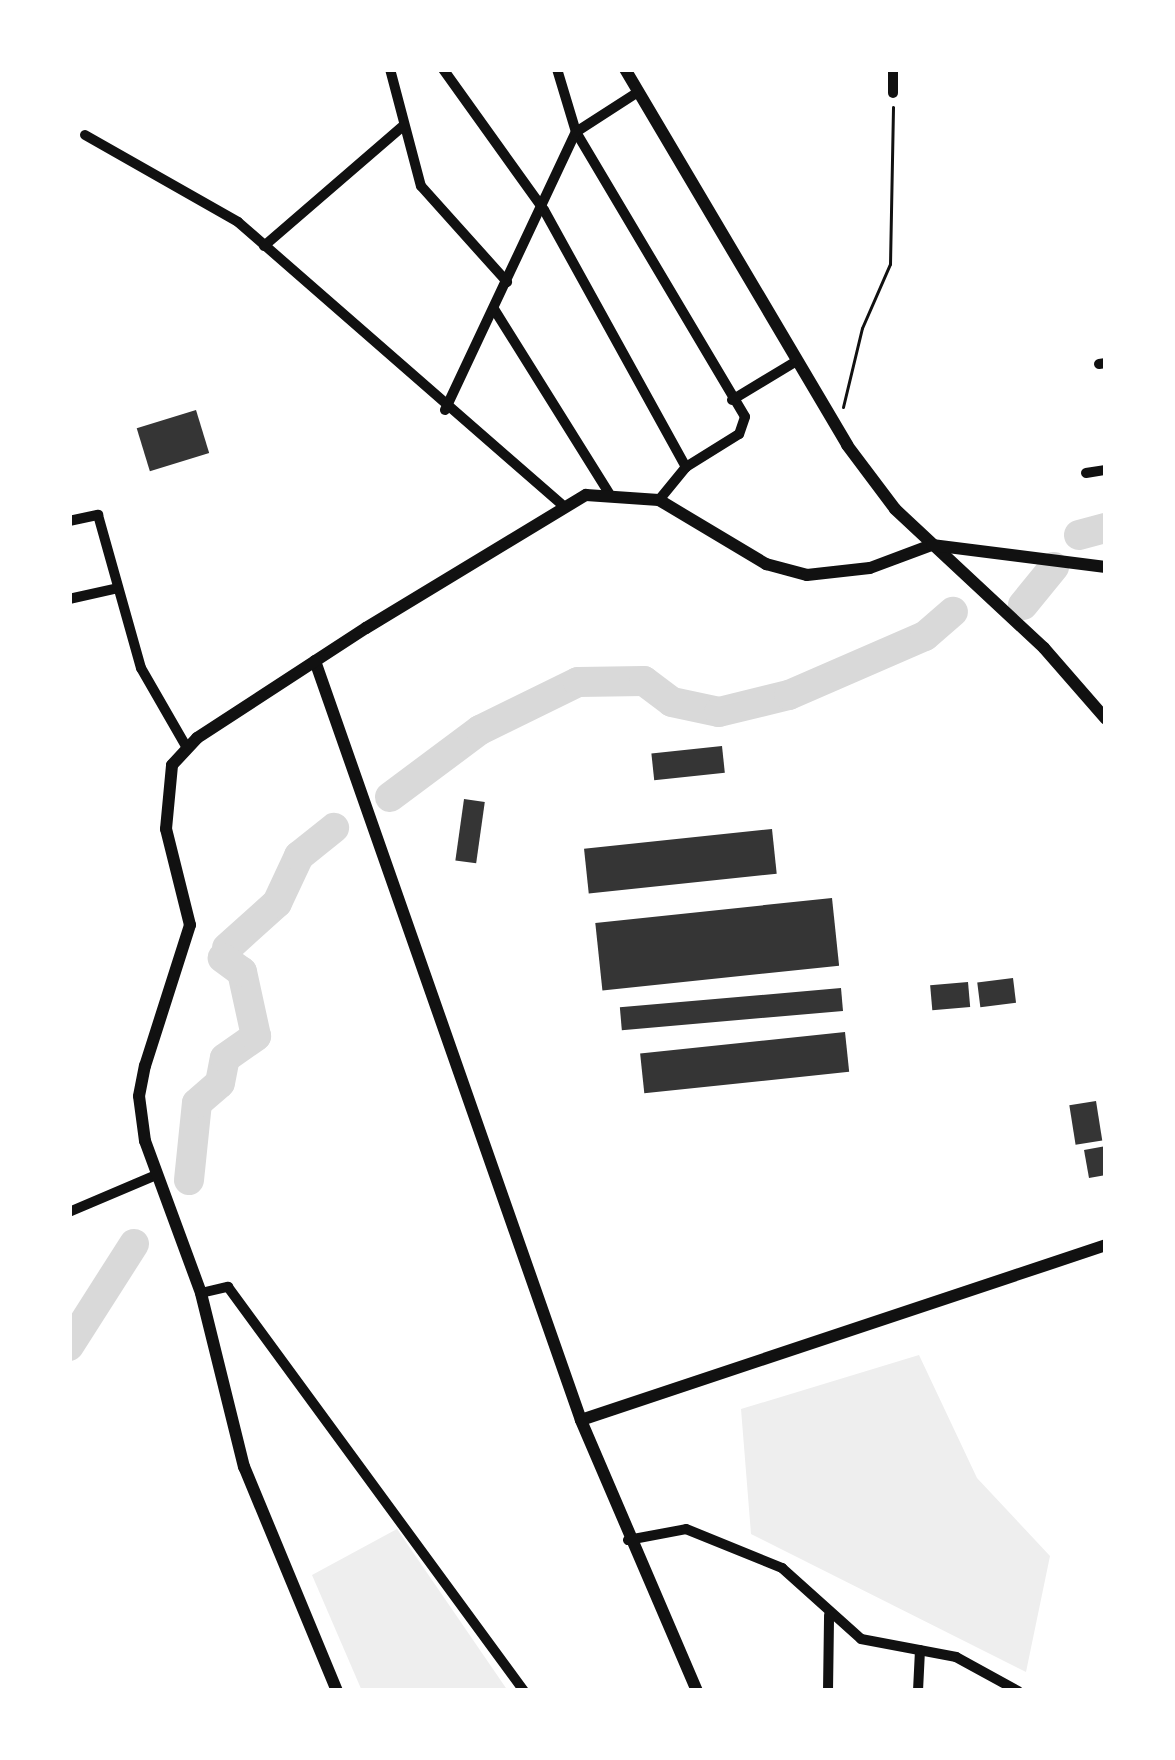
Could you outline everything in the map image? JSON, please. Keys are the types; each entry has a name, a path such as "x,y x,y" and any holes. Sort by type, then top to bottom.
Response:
{"street":[{"path":"391,69 421,185 507,282"},
{"path":"443,69 544,210 686,467"},
{"path":"557,69 576,132 746,417 740,434 686,467 659,500"},
{"path":"625,69 795,362 895,509 1059,663 1106,719"},
{"path":"893,69 893,94"},
{"path":"445,410 544,210 576,132 638,92"},
{"path":"264,247 404,125"},
{"path":"86,135 238,222 357,320 445,410 561,503"},
{"path":"494,309 609,493"},
{"path":"732,400 795,362"},
{"path":"1086,473 1106,470"},
{"path":"337,1691 244,1467 201,1292 156,1174 139,1096 190,925 164,798 172,765 188,748 315,661 561,503 609,493 659,500 766,564 807,575 870,568 932,545 1106,567"},
{"path":"69,521 98,515 141,668 188,748"},
{"path":"69,599 118,588"},
{"path":"315,661 581,1420 628,1540 697,1691"},
{"path":"69,1212 156,1174"},
{"path":"581,1420 1106,1245"},
{"path":"201,1292 228,1287 524,1691"},
{"path":"628,1540 686,1529 782,1568 861,1639 956,1657 1018,1691"},
{"path":"828,1691 829,1615"},
{"path":"918,1691 920,1650"}],"path":[{"path":"834,424 890,264 893,94"}],"shaded area":[{"path":"919,1355 977,1478 1050,1556 1026,1672 751,1534 741,1409"},
{"path":"397,1529 508,1691 362,1691 312,1575"}],"building":[{"path":"196,410 209,453 150,471 137,428"},
{"path":"722,746 725,773 654,780 651,753"},
{"path":"464,799 485,802 476,863 455,860"},
{"path":"772,829 777,874 589,894 584,849"},
{"path":"832,898 839,966 602,991 595,923"},
{"path":"1013,978 1016,1003 980,1007 977,982"},
{"path":"968,982 970,1007 932,1010 930,985"},
{"path":"841,988 843,1011 622,1030 620,1007"},
{"path":"845,1032 849,1072 644,1093 640,1054"},
{"path":"1096,1101 1102,1141 1076,1145 1069,1105"},
{"path":"1106,1146 1106,1175 1089,1178 1084,1150"}],"waterway":[{"path":"1079,535 1106,528"},
{"path":"1023,605 1054,567"},
{"path":"390,797 480,730 578,682 644,681 672,702 719,712 789,695 925,636 953,612"},
{"path":"227,948 277,903 299,856 334,828"},
{"path":"189,1180 197,1103 220,1083 225,1058 256,1036 242,972 223,958"},
{"path":"69,1346 134,1244"}]}
